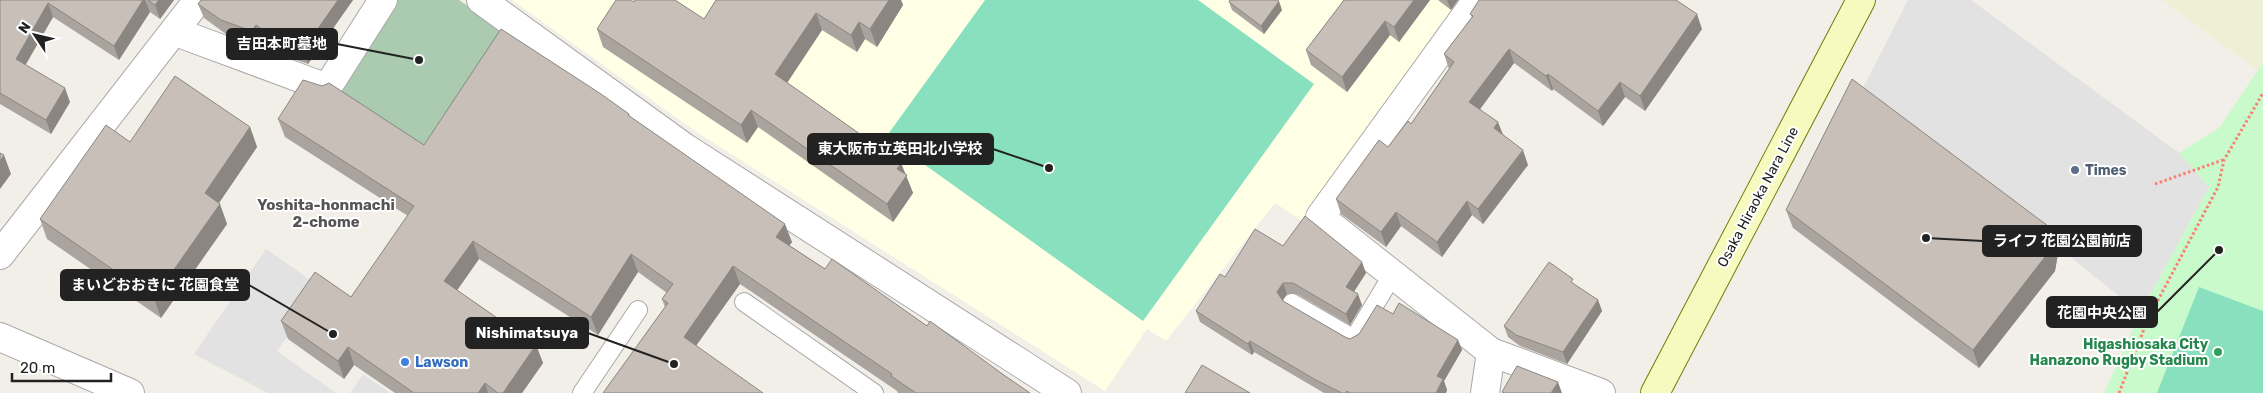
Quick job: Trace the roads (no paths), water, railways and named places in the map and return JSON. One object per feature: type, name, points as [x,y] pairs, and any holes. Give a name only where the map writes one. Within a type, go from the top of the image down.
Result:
[{"type":"main road","name":"Osaka Hiraoka Nara Line","points":[[1655,393],[1861,0]]},
{"type":"street","points":[[0,255],[176,32],[198,0]]},
{"type":"street","points":[[176,32],[327,88],[383,0]]},
{"type":"street","points":[[480,0],[684,147],[1067,393]]},
{"type":"street","points":[[1477,0],[1320,217],[1491,352],[1602,393]]},
{"type":"street","points":[[0,337],[130,393]]},
{"type":"street","points":[[1485,393],[1491,352]]},
{"type":"lane","points":[[1292,303],[1354,339],[1393,274]]},
{"type":"lane","points":[[744,302],[874,393]]},
{"type":"lane","points":[[582,393],[638,310]]},
{"type":"place","name":"吉田本町墓地","points":[[419,60]]},
{"type":"place","name":"東大阪市立英田北小学校","points":[[1049,168]]},
{"type":"place","name":"Times","points":[[2075,170]]},
{"type":"place","name":"ライフ 花園公園前店","points":[[1926,238]]},
{"type":"place","name":"花園中央公園","points":[[2219,250]]},
{"type":"place","name":"まいどおおきに 花園食堂","points":[[333,334]]},
{"type":"place","name":"Higashiosaka City Hanazono Rugby Stadium","points":[[2218,352]]},
{"type":"place","name":"Lawson","points":[[405,362]]},
{"type":"place","name":"Nishimatsuya","points":[[674,364]]},
{"type":"district","name":"Yoshita-honmachi 2-chome","points":[[326,214]]}]
